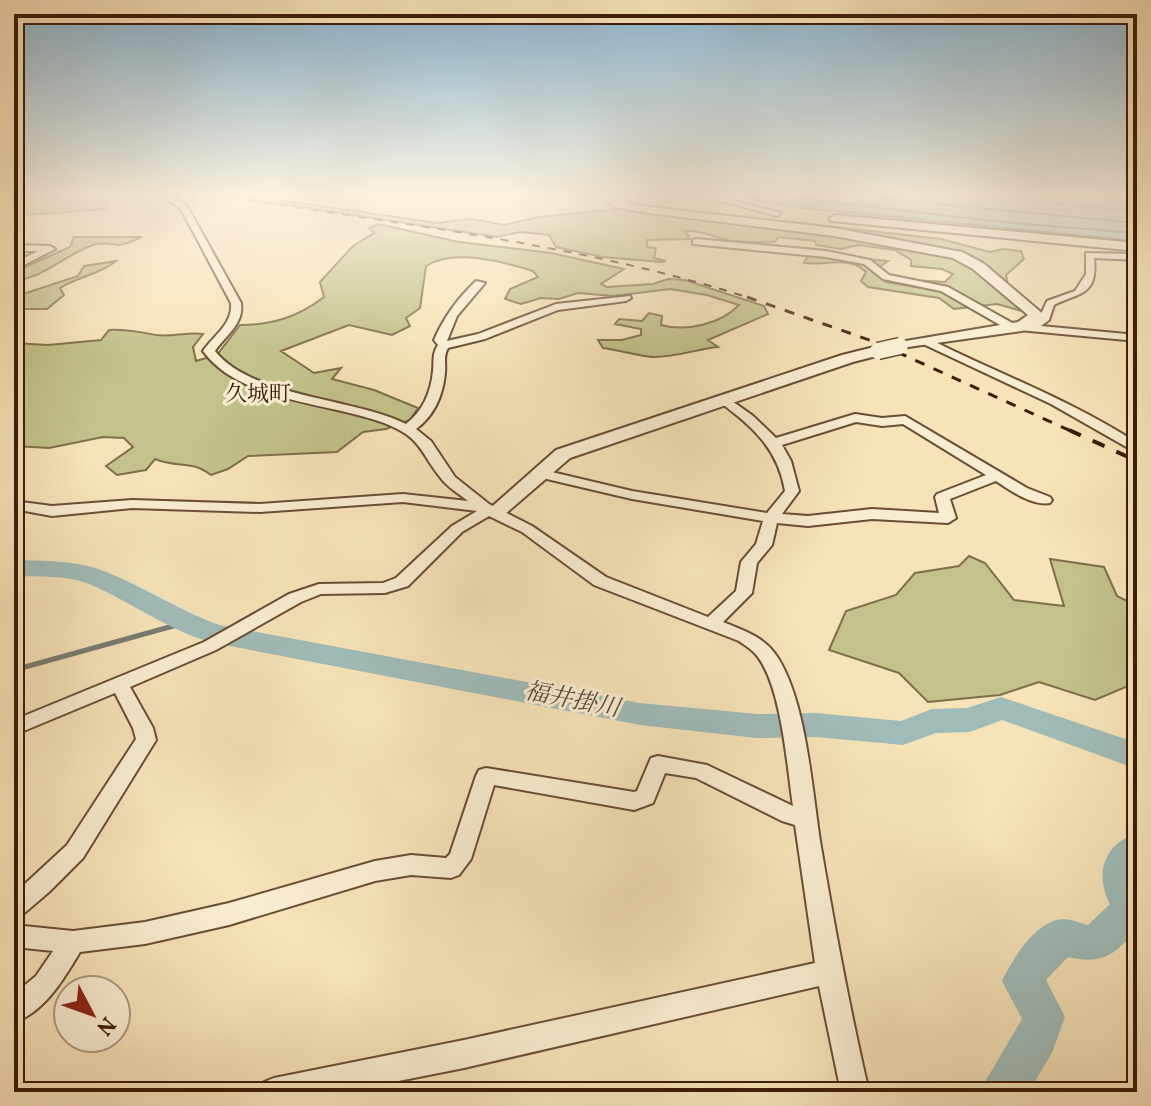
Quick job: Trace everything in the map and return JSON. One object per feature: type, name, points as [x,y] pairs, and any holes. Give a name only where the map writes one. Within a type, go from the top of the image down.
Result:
[{"type":"street","points":[[204,247],[238,311],[233,322],[213,342],[209,351],[222,367],[253,382],[386,420],[407,429],[427,445],[450,480],[600,581],[712,623],[745,637],[762,649],[771,662],[789,711],[829,972],[855,1092]]},
{"type":"street","points":[[746,247],[826,254],[867,262],[886,277],[959,296],[1011,327],[1137,338]]},
{"type":"street","points":[[14,728],[210,646],[295,598],[319,589],[385,588],[402,582],[457,529],[490,509],[563,454],[596,440],[848,358],[1011,327],[1033,320],[1036,314],[978,266],[957,255],[912,247]]},
{"type":"street","points":[[14,248],[50,249],[16,266]]},
{"type":"street","points":[[1029,329],[1044,320],[1045,310],[1052,301],[1079,293],[1091,274],[1089,255],[1137,257]]},
{"type":"street","points":[[444,345],[440,340],[448,319],[459,303],[480,283]]},
{"type":"street","points":[[407,429],[417,423],[434,399],[442,366],[439,352],[444,345],[481,337],[556,307],[626,298]]},
{"type":"street","points":[[925,341],[1008,378],[1033,393],[1081,412],[1137,449]]},
{"type":"street","points":[[712,623],[744,593],[749,562],[764,545],[771,518],[792,491],[790,467],[774,443],[725,400]]},
{"type":"street","points":[[774,443],[855,418],[882,422],[905,420],[996,476],[1045,500]]},
{"type":"street","points":[[539,473],[632,495],[771,518],[808,521],[872,514],[948,518],[942,497],[996,476]]},
{"type":"street","points":[[14,505],[52,511],[132,504],[260,508],[403,498],[490,509]]},
{"type":"street","points":[[14,908],[56,871],[81,843],[123,769],[146,740],[143,728],[120,686]]},
{"type":"street","points":[[14,936],[73,942],[145,933],[229,914],[375,871],[411,865],[451,868],[460,859],[486,776],[634,801],[645,797],[658,764],[700,771],[790,815],[804,818]]},
{"type":"street","points":[[14,1010],[45,985],[73,942]]},
{"type":"street","points":[[274,1092],[464,1054],[829,972]]},
{"type":"green space","points":[[70,247],[89,247],[36,275],[14,281],[14,276],[25,267]]},
{"type":"green space","points":[[352,247],[498,247],[551,253],[624,269],[601,284],[607,287],[653,284],[668,279],[685,280],[764,306],[768,314],[708,340],[718,347],[671,356],[643,356],[603,348],[598,340],[622,340],[641,335],[641,329],[615,324],[619,319],[642,321],[649,313],[662,316],[661,325],[692,327],[713,322],[739,305],[707,295],[670,289],[613,296],[578,293],[521,304],[505,299],[510,289],[538,277],[533,271],[479,258],[450,258],[426,266],[420,308],[406,318],[410,326],[392,335],[349,325],[281,351],[314,373],[341,368],[332,379],[374,390],[418,408],[410,420],[386,429],[363,432],[337,452],[248,456],[228,469],[211,475],[196,467],[155,459],[146,470],[117,475],[106,466],[133,447],[124,438],[103,437],[49,448],[14,446],[14,343],[48,345],[101,340],[109,330],[162,335],[203,334],[193,347],[196,361],[217,355],[240,325],[263,323],[304,310],[324,297],[320,282]]},
{"type":"green space","points":[[556,247],[647,247],[656,248],[654,258],[666,261],[603,257]]},
{"type":"green space","points":[[870,247],[970,247],[990,252],[1003,249],[1021,251],[1024,259],[998,286],[1025,312],[997,304],[954,309],[939,298],[868,287],[861,281],[866,272],[852,264],[804,263],[809,254],[888,261],[874,271],[886,282],[940,291],[935,286],[913,280],[945,282],[953,274],[942,269],[911,266],[911,260],[895,250]]},
{"type":"green space","points":[[116,261],[60,288],[64,295],[47,309],[14,309],[14,297],[78,276],[84,266]]},
{"type":"green space","points":[[969,556],[985,563],[1014,600],[1064,606],[1050,559],[1104,567],[1117,596],[1137,606],[1137,674],[1133,684],[1095,700],[1039,682],[1000,695],[928,702],[899,673],[829,650],[846,611],[896,595],[915,573],[959,566]]},
{"type":"waterway","name":"福井掛川","points":[[14,568],[58,569],[96,577],[184,623],[214,634],[640,714],[757,726],[816,725],[903,733],[932,721],[970,720],[1001,708],[1137,756]]},
{"type":"waterway","points":[[14,670],[184,623]]},
{"type":"waterway","points":[[1002,1092],[1037,1038],[1044,1017],[1023,981],[1036,959],[1062,937],[1091,944],[1107,935],[1132,907],[1121,887],[1122,861],[1137,848]]},
{"type":"railway","points":[[541,247],[621,263],[751,298]]},
{"type":"railway","points":[[747,297],[751,298]]},
{"type":"railway","points":[[751,298],[875,342],[1073,432]]},
{"type":"railway","points":[[1069,430],[1137,461]]},
{"type":"district","name":"久城町","points":[[258,395]]}]
